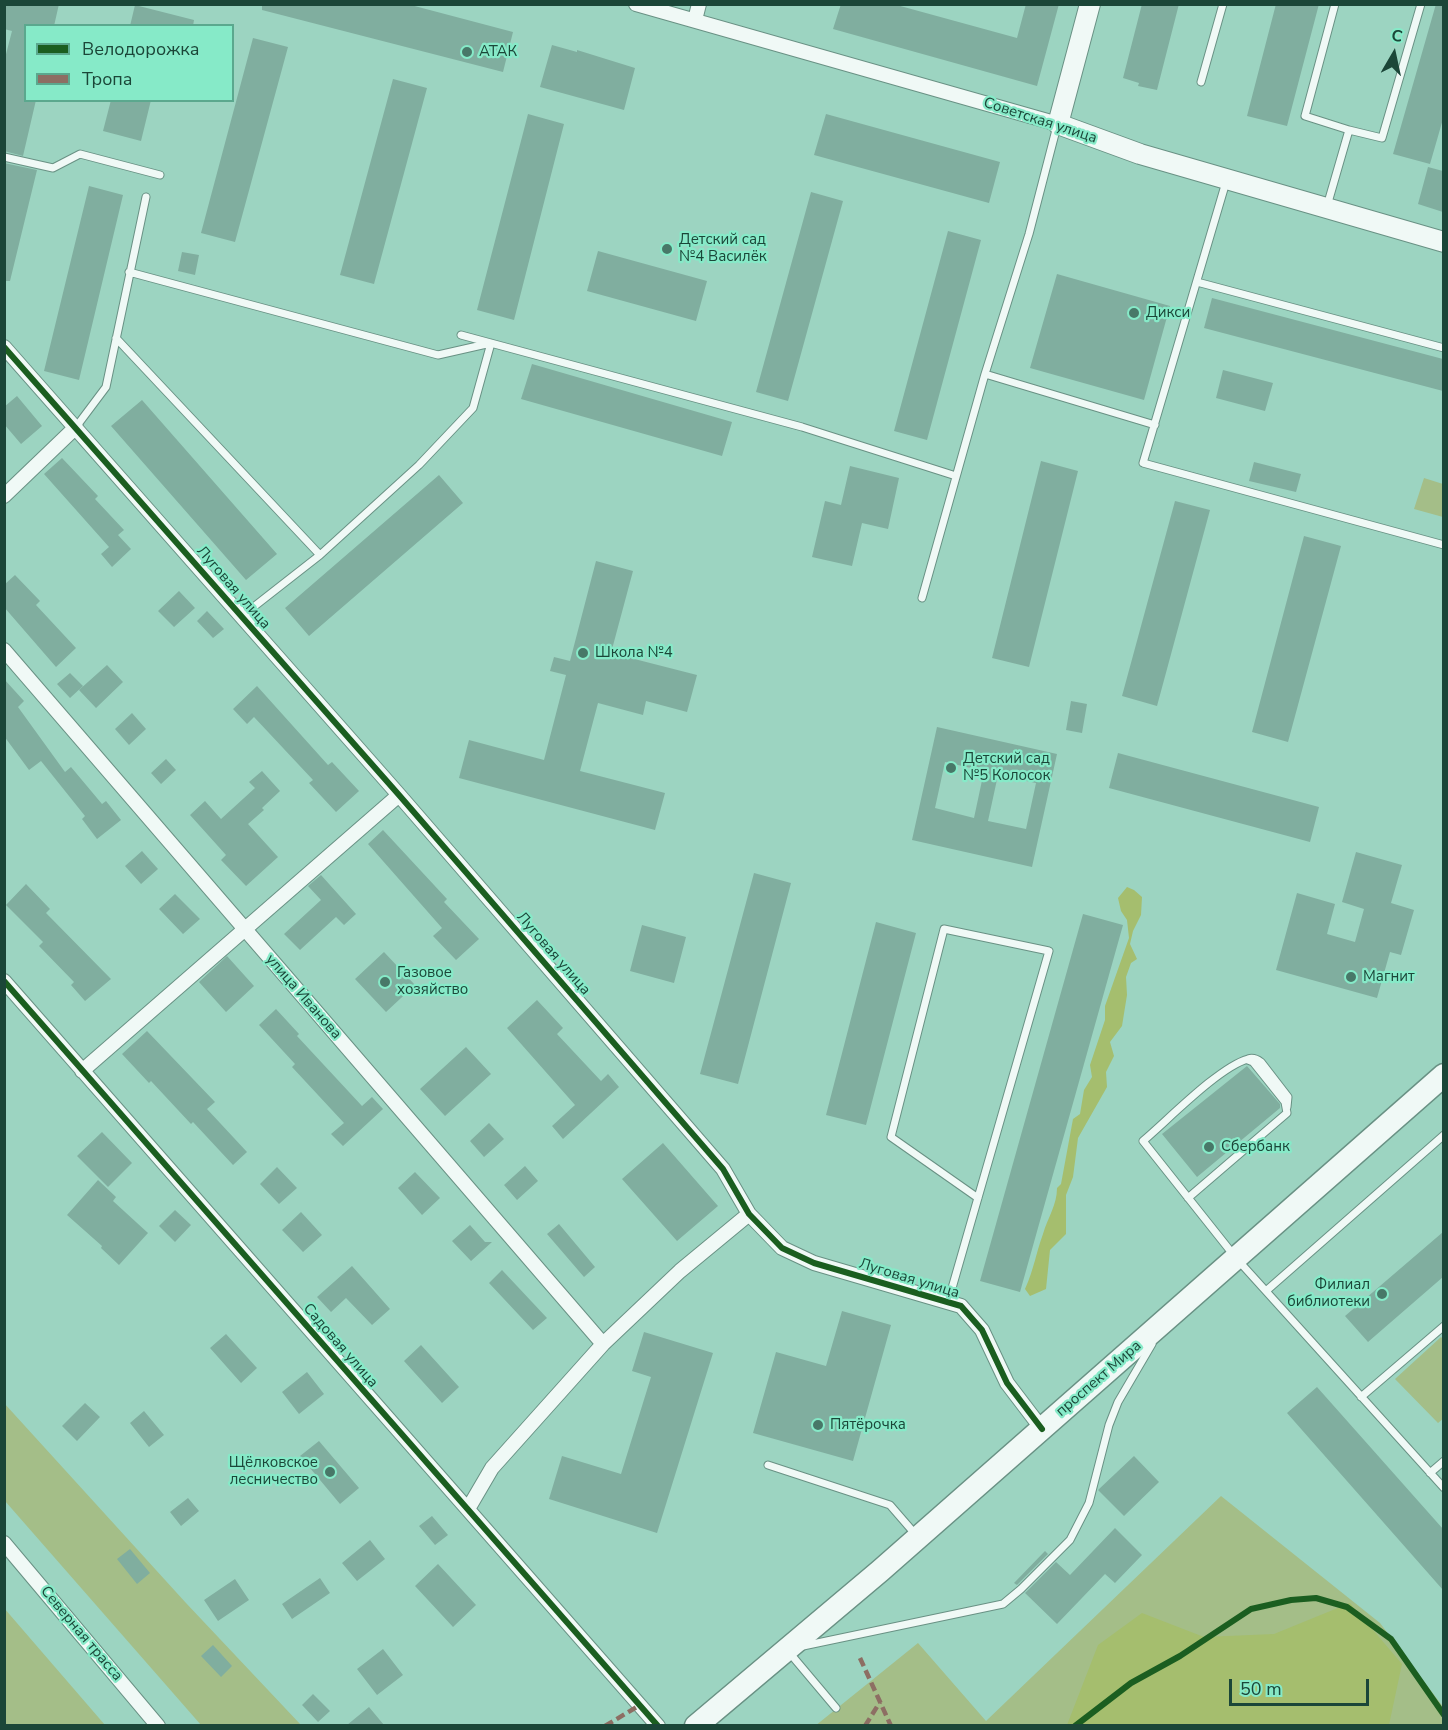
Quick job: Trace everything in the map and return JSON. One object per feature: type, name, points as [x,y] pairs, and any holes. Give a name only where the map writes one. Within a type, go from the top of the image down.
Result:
[{"type":"main road","name":"проспект Мира","points":[[696,1725],[918,1538],[1443,1075]]},
{"type":"street","name":"Советская улица","points":[[636,4],[1058,124],[1140,154],[1443,242]]},
{"type":"street","points":[[695,20],[699,4]]},
{"type":"street","points":[[1058,124],[1090,4]]},
{"type":"street","name":"Луговая улица","points":[[4,347],[399,795],[723,1169],[749,1214],[782,1248],[814,1263],[961,1306],[982,1330],[1007,1383],[1042,1429]]},
{"type":"street","points":[[4,496],[76,427]]},
{"type":"street","name":"улица Иванова","points":[[4,650],[603,1344]]},
{"type":"street","points":[[82,1071],[399,795]]},
{"type":"street","name":"Садовая улица","points":[[4,981],[658,1725]]},
{"type":"street","points":[[468,1509],[492,1468],[603,1344],[680,1271],[749,1214]]},
{"type":"street","name":"Северная трасса","points":[[4,1543],[158,1725]]},
{"type":"lane","points":[[1201,82],[1223,4]]},
{"type":"lane","points":[[1335,4],[1305,116],[1382,138],[1421,4]]},
{"type":"lane","points":[[922,598],[985,374],[1029,234],[1058,124]]},
{"type":"lane","points":[[1326,208],[1349,130]]},
{"type":"lane","points":[[4,157],[53,168],[80,154],[160,175]]},
{"type":"lane","points":[[1227,179],[1143,463],[1443,545]]},
{"type":"lane","points":[[76,427],[105,387],[146,197]]},
{"type":"lane","points":[[129,272],[438,355],[491,343]]},
{"type":"lane","points":[[1197,282],[1443,348]]},
{"type":"lane","points":[[461,335],[802,427],[956,476]]},
{"type":"lane","points":[[116,338],[320,555]]},
{"type":"lane","points":[[242,616],[320,555],[419,465],[473,408],[491,343]]},
{"type":"lane","points":[[985,374],[1155,425]]},
{"type":"lane","points":[[948,1302],[978,1198],[1048,951],[944,928],[891,1137],[978,1198]]},
{"type":"lane","points":[[1188,1197],[1287,1113],[1285,1102],[1253,1062],[1243,1061],[1222,1073],[1143,1141],[1236,1258],[1443,1488]]},
{"type":"lane","points":[[1266,1291],[1443,1135]]},
{"type":"lane","points":[[836,1708],[786,1649],[1003,1604],[1021,1589],[1070,1540],[1089,1503],[1109,1425],[1118,1402],[1167,1318]]},
{"type":"lane","points":[[1361,1397],[1443,1326]]},
{"type":"lane","points":[[1430,1473],[1443,1461]]},
{"type":"lane","points":[[768,1465],[890,1505],[918,1538]]},
{"type":"green space","points":[[1424,478],[1443,484],[1443,517],[1414,509]]},
{"type":"green space","points":[[1127,887],[1142,897],[1141,915],[1133,931],[1130,944],[1137,959],[1131,963],[1126,977],[1127,995],[1122,1026],[1110,1042],[1114,1056],[1106,1072],[1107,1087],[1078,1138],[1073,1177],[1066,1195],[1066,1234],[1050,1250],[1046,1289],[1030,1296],[1025,1289],[1054,1206],[1057,1188],[1061,1184],[1073,1119],[1080,1114],[1084,1090],[1092,1077],[1090,1065],[1105,1020],[1105,1006],[1129,938],[1127,920],[1121,911],[1118,898]]},
{"type":"green space","points":[[1441,1337],[1444,1340],[1444,1418],[1438,1423],[1395,1379]]},
{"type":"green space","points":[[4,1403],[186,1603],[301,1725],[201,1725],[5,1501]]},
{"type":"green space","points":[[1221,1496],[1380,1623],[1444,1708],[1443,1726],[815,1726],[918,1643],[986,1721]]},
{"type":"green space","points":[[1350,1603],[1402,1664],[1389,1725],[1067,1725],[1098,1645],[1142,1613],[1204,1637],[1274,1634]]},
{"type":"green space","points":[[4,1608],[105,1725],[5,1725]]},
{"type":"building","points":[[4,4],[59,4],[54,24],[24,24],[24,102],[36,102],[23,156],[4,151],[4,62],[12,31],[4,29]]},
{"type":"building","name":"АТАК","points":[[262,4],[407,4],[513,32],[503,72],[262,10]]},
{"type":"building","points":[[841,4],[893,4],[1017,38],[1026,4],[1059,4],[1037,86],[833,29]]},
{"type":"building","points":[[1142,4],[1179,4],[1157,90],[1138,86],[1139,83],[1123,78]]},
{"type":"building","points":[[1276,4],[1319,4],[1287,126],[1247,116]]},
{"type":"building","points":[[1436,4],[1443,4],[1443,119],[1430,164],[1393,154]]},
{"type":"building","points":[[135,5],[194,20],[193,24],[130,24]]},
{"type":"building","points":[[253,38],[288,47],[235,242],[201,233]]},
{"type":"building","points":[[552,45],[577,52],[577,50],[635,68],[624,110],[540,87]]},
{"type":"building","points":[[393,79],[427,88],[374,284],[340,275]]},
{"type":"building","points":[[110,102],[151,102],[141,141],[103,131]]},
{"type":"building","points":[[528,114],[564,124],[514,320],[477,310]]},
{"type":"building","points":[[826,114],[1000,162],[989,203],[814,155]]},
{"type":"building","points":[[4,163],[37,170],[10,281],[4,281]]},
{"type":"building","points":[[1428,167],[1443,171],[1443,212],[1418,204]]},
{"type":"building","points":[[89,186],[123,195],[79,380],[44,371]]},
{"type":"building","points":[[811,192],[843,201],[788,401],[756,392]]},
{"type":"building","points":[[948,231],[981,240],[927,440],[894,431]]},
{"type":"building","points":[[598,251],[707,281],[696,321],[587,291]]},
{"type":"building","points":[[182,252],[199,255],[195,275],[178,271]]},
{"type":"building","points":[[1057,274],[1170,306],[1144,400],[1030,368]]},
{"type":"building","points":[[1212,298],[1443,359],[1443,391],[1204,328]]},
{"type":"building","points":[[532,364],[732,422],[722,456],[521,399]]},
{"type":"building","points":[[1223,370],[1273,383],[1265,411],[1216,398]]},
{"type":"building","points":[[17,396],[42,426],[21,444],[4,424],[4,407]]},
{"type":"building","points":[[142,400],[277,554],[246,580],[111,426]]},
{"type":"building","points":[[62,458],[98,496],[95,499],[124,530],[118,535],[131,549],[112,567],[101,554],[109,547],[44,474]]},
{"type":"building","points":[[1041,461],[1078,471],[1029,667],[992,658]]},
{"type":"building","points":[[1254,462],[1301,474],[1296,492],[1249,481]]},
{"type":"building","points":[[850,466],[899,478],[888,529],[862,523],[852,566],[812,557],[825,501],[841,505]]},
{"type":"building","points":[[439,475],[463,503],[309,636],[285,608]]},
{"type":"building","points":[[1175,501],[1210,510],[1157,706],[1122,696]]},
{"type":"building","points":[[1304,536],[1341,546],[1288,742],[1252,732]]},
{"type":"building","points":[[596,561],[633,571],[611,653],[697,675],[687,712],[646,701],[643,715],[598,703],[580,771],[665,793],[655,830],[459,778],[469,740],[544,760],[566,675],[550,671],[554,657],[570,661]]},
{"type":"building","points":[[15,575],[40,601],[36,605],[76,648],[56,667],[4,607],[4,585]]},
{"type":"building","points":[[179,591],[195,608],[174,627],[158,611]]},
{"type":"building","points":[[207,611],[224,629],[213,638],[197,621]]},
{"type":"building","points":[[107,665],[123,682],[96,708],[79,690]]},
{"type":"building","points":[[70,673],[83,686],[70,698],[57,684]]},
{"type":"building","points":[[4,679],[24,701],[18,707],[65,772],[71,767],[102,804],[106,801],[121,820],[97,839],[82,819],[85,816],[41,761],[29,770],[4,736]]},
{"type":"building","points":[[257,686],[328,765],[332,762],[359,791],[336,812],[309,783],[313,780],[254,717],[247,724],[233,709]]},
{"type":"building","points":[[1071,701],[1087,704],[1082,733],[1066,730]]},
{"type":"building","points":[[132,713],[146,729],[129,745],[115,729]]},
{"type":"building","points":[[937,727],[1057,754],[1032,867],[912,840]],"holes":[[[945,762],[984,771],[974,818],[935,808]],[[998,775],[1036,783],[1026,829],[988,821]]]},
{"type":"building","points":[[1118,753],[1319,807],[1310,842],[1109,788]]},
{"type":"building","points":[[166,759],[176,770],[161,784],[151,773]]},
{"type":"building","points":[[262,771],[280,791],[248,824],[278,857],[246,886],[221,860],[226,855],[190,815],[205,801],[221,819],[255,788],[249,782]]},
{"type":"building","points":[[383,830],[447,899],[444,902],[479,939],[456,960],[433,936],[442,928],[368,844]]},
{"type":"building","points":[[142,851],[158,869],[141,884],[125,866]]},
{"type":"building","points":[[1356,852],[1402,865],[1391,903],[1414,910],[1401,955],[1390,952],[1377,998],[1276,970],[1297,893],[1335,904],[1327,934],[1355,942],[1364,909],[1342,902]]},
{"type":"building","points":[[754,873],[791,883],[738,1084],[700,1074]]},
{"type":"building","points":[[321,875],[356,914],[344,925],[336,917],[300,950],[284,934],[321,900],[308,886]]},
{"type":"building","points":[[26,884],[50,909],[46,913],[111,979],[85,1001],[71,985],[74,982],[39,946],[43,942],[6,905]]},
{"type":"building","points":[[175,894],[200,919],[183,934],[159,909]]},
{"type":"building","points":[[1083,914],[1123,925],[1020,1292],[980,1281]]},
{"type":"building","points":[[876,922],[916,933],[866,1125],[826,1115]]},
{"type":"building","points":[[642,925],[686,937],[674,983],[630,971]]},
{"type":"building","name":"Газовое хозяйство","points":[[384,952],[415,985],[386,1012],[355,979]]},
{"type":"building","points":[[227,956],[254,986],[226,1012],[199,982]]},
{"type":"building","points":[[537,1000],[563,1028],[557,1034],[601,1081],[608,1074],[619,1087],[563,1139],[552,1126],[575,1105],[507,1028]]},
{"type":"building","points":[[276,1009],[299,1034],[297,1036],[362,1106],[372,1097],[383,1109],[343,1146],[331,1134],[344,1123],[292,1067],[295,1064],[259,1025]]},
{"type":"building","points":[[147,1031],[215,1102],[207,1109],[247,1152],[233,1165],[193,1122],[191,1124],[122,1054]]},
{"type":"building","points":[[466,1047],[491,1074],[445,1116],[420,1089]]},
{"type":"building","points":[[1247,1066],[1280,1104],[1280,1108],[1197,1177],[1162,1134]]},
{"type":"building","points":[[489,1123],[504,1139],[484,1157],[470,1141]]},
{"type":"building","points":[[102,1132],[132,1163],[108,1187],[77,1156]]},
{"type":"building","points":[[663,1143],[718,1206],[677,1241],[622,1179]]},
{"type":"building","points":[[525,1166],[538,1181],[517,1200],[504,1185]]},
{"type":"building","points":[[277,1167],[297,1188],[279,1204],[260,1184]]},
{"type":"building","points":[[415,1172],[440,1198],[422,1215],[398,1188]]},
{"type":"building","points":[[98,1180],[116,1197],[113,1201],[148,1233],[119,1265],[101,1248],[102,1246],[67,1215]]},
{"type":"building","points":[[175,1210],[191,1225],[175,1242],[159,1226]]},
{"type":"building","points":[[301,1212],[322,1235],[303,1252],[282,1230]]},
{"type":"building","points":[[559,1224],[595,1267],[584,1277],[547,1234]]},
{"type":"building","points":[[470,1225],[485,1242],[492,1242],[471,1261],[452,1241]]},
{"type":"building","points":[[1443,1232],[1443,1277],[1368,1342],[1345,1316]]},
{"type":"building","points":[[352,1266],[390,1309],[372,1325],[346,1298],[331,1312],[317,1297]]},
{"type":"building","points":[[502,1270],[547,1318],[533,1330],[489,1283]]},
{"type":"building","points":[[842,1311],[891,1325],[853,1461],[753,1433],[776,1352],[826,1366]]},
{"type":"building","points":[[644,1332],[713,1353],[657,1533],[549,1499],[562,1456],[621,1474],[651,1377],[632,1371]]},
{"type":"building","points":[[226,1334],[257,1368],[241,1383],[210,1348]]},
{"type":"building","points":[[421,1345],[459,1387],[442,1403],[404,1361]]},
{"type":"building","points":[[307,1372],[324,1394],[299,1414],[282,1392]]},
{"type":"building","points":[[1317,1387],[1443,1529],[1443,1590],[1287,1413]]},
{"type":"building","points":[[85,1403],[100,1417],[77,1441],[62,1426]]},
{"type":"building","points":[[144,1411],[164,1435],[149,1447],[130,1423]]},
{"type":"building","name":"Щёлковское лесничество","points":[[319,1441],[359,1488],[340,1504],[300,1456]]},
{"type":"building","points":[[1134,1456],[1159,1482],[1124,1516],[1098,1490]]},
{"type":"building","points":[[188,1498],[199,1511],[181,1526],[170,1512]]},
{"type":"building","points":[[432,1516],[448,1535],[435,1545],[419,1526]]},
{"type":"building","points":[[1115,1528],[1142,1555],[1115,1583],[1105,1574],[1057,1624],[1025,1593],[1056,1562],[1070,1575]]},
{"type":"building","points":[[370,1540],[385,1559],[357,1581],[342,1563]]},
{"type":"building","points":[[130,1549],[150,1573],[137,1584],[117,1559]]},
{"type":"building","points":[[1045,1551],[1048,1554],[1017,1585],[1014,1583]]},
{"type":"building","points":[[438,1564],[476,1605],[453,1627],[415,1586]]},
{"type":"building","points":[[320,1578],[330,1593],[292,1619],[282,1604]]},
{"type":"building","points":[[235,1579],[249,1600],[218,1621],[204,1600]]},
{"type":"building","points":[[213,1645],[232,1666],[221,1677],[201,1656]]},
{"type":"building","points":[[383,1649],[403,1675],[377,1695],[357,1669]]},
{"type":"building","points":[[313,1694],[330,1711],[318,1722],[302,1705]]},
{"type":"building","points":[[369,1707],[384,1725],[347,1725]]},
{"type":"marked path","points":[[860,1658],[891,1726]]},
{"type":"marked path","points":[[865,1726],[880,1702]]},
{"type":"marked path","points":[[605,1726],[640,1705]]},
{"type":"cycle path","points":[[4,347],[399,795],[723,1169],[749,1214],[782,1248],[814,1263],[961,1306],[982,1330],[1007,1383],[1042,1429]]},
{"type":"cycle path","points":[[4,981],[658,1726]]},
{"type":"cycle path","points":[[1075,1726],[1131,1683],[1180,1656],[1251,1609],[1291,1600],[1316,1598],[1347,1607],[1391,1639],[1444,1715]]},
{"type":"place","name":"АТАК","points":[[467,52]]},
{"type":"place","name":"Детский сад №4 Василёк","points":[[667,249]]},
{"type":"place","name":"Дикси","points":[[1134,313]]},
{"type":"place","name":"Школа №4","points":[[583,653]]},
{"type":"place","name":"Детский сад №5 Колосок","points":[[951,768]]},
{"type":"place","name":"Магнит","points":[[1351,977]]},
{"type":"place","name":"Газовое хозяйство","points":[[385,982]]},
{"type":"place","name":"Сбербанк","points":[[1209,1147]]},
{"type":"place","name":"Филиал библиотеки","points":[[1382,1294]]},
{"type":"place","name":"Пятёрочка","points":[[818,1425]]},
{"type":"place","name":"Щёлковское лесничество","points":[[330,1472]]}]
